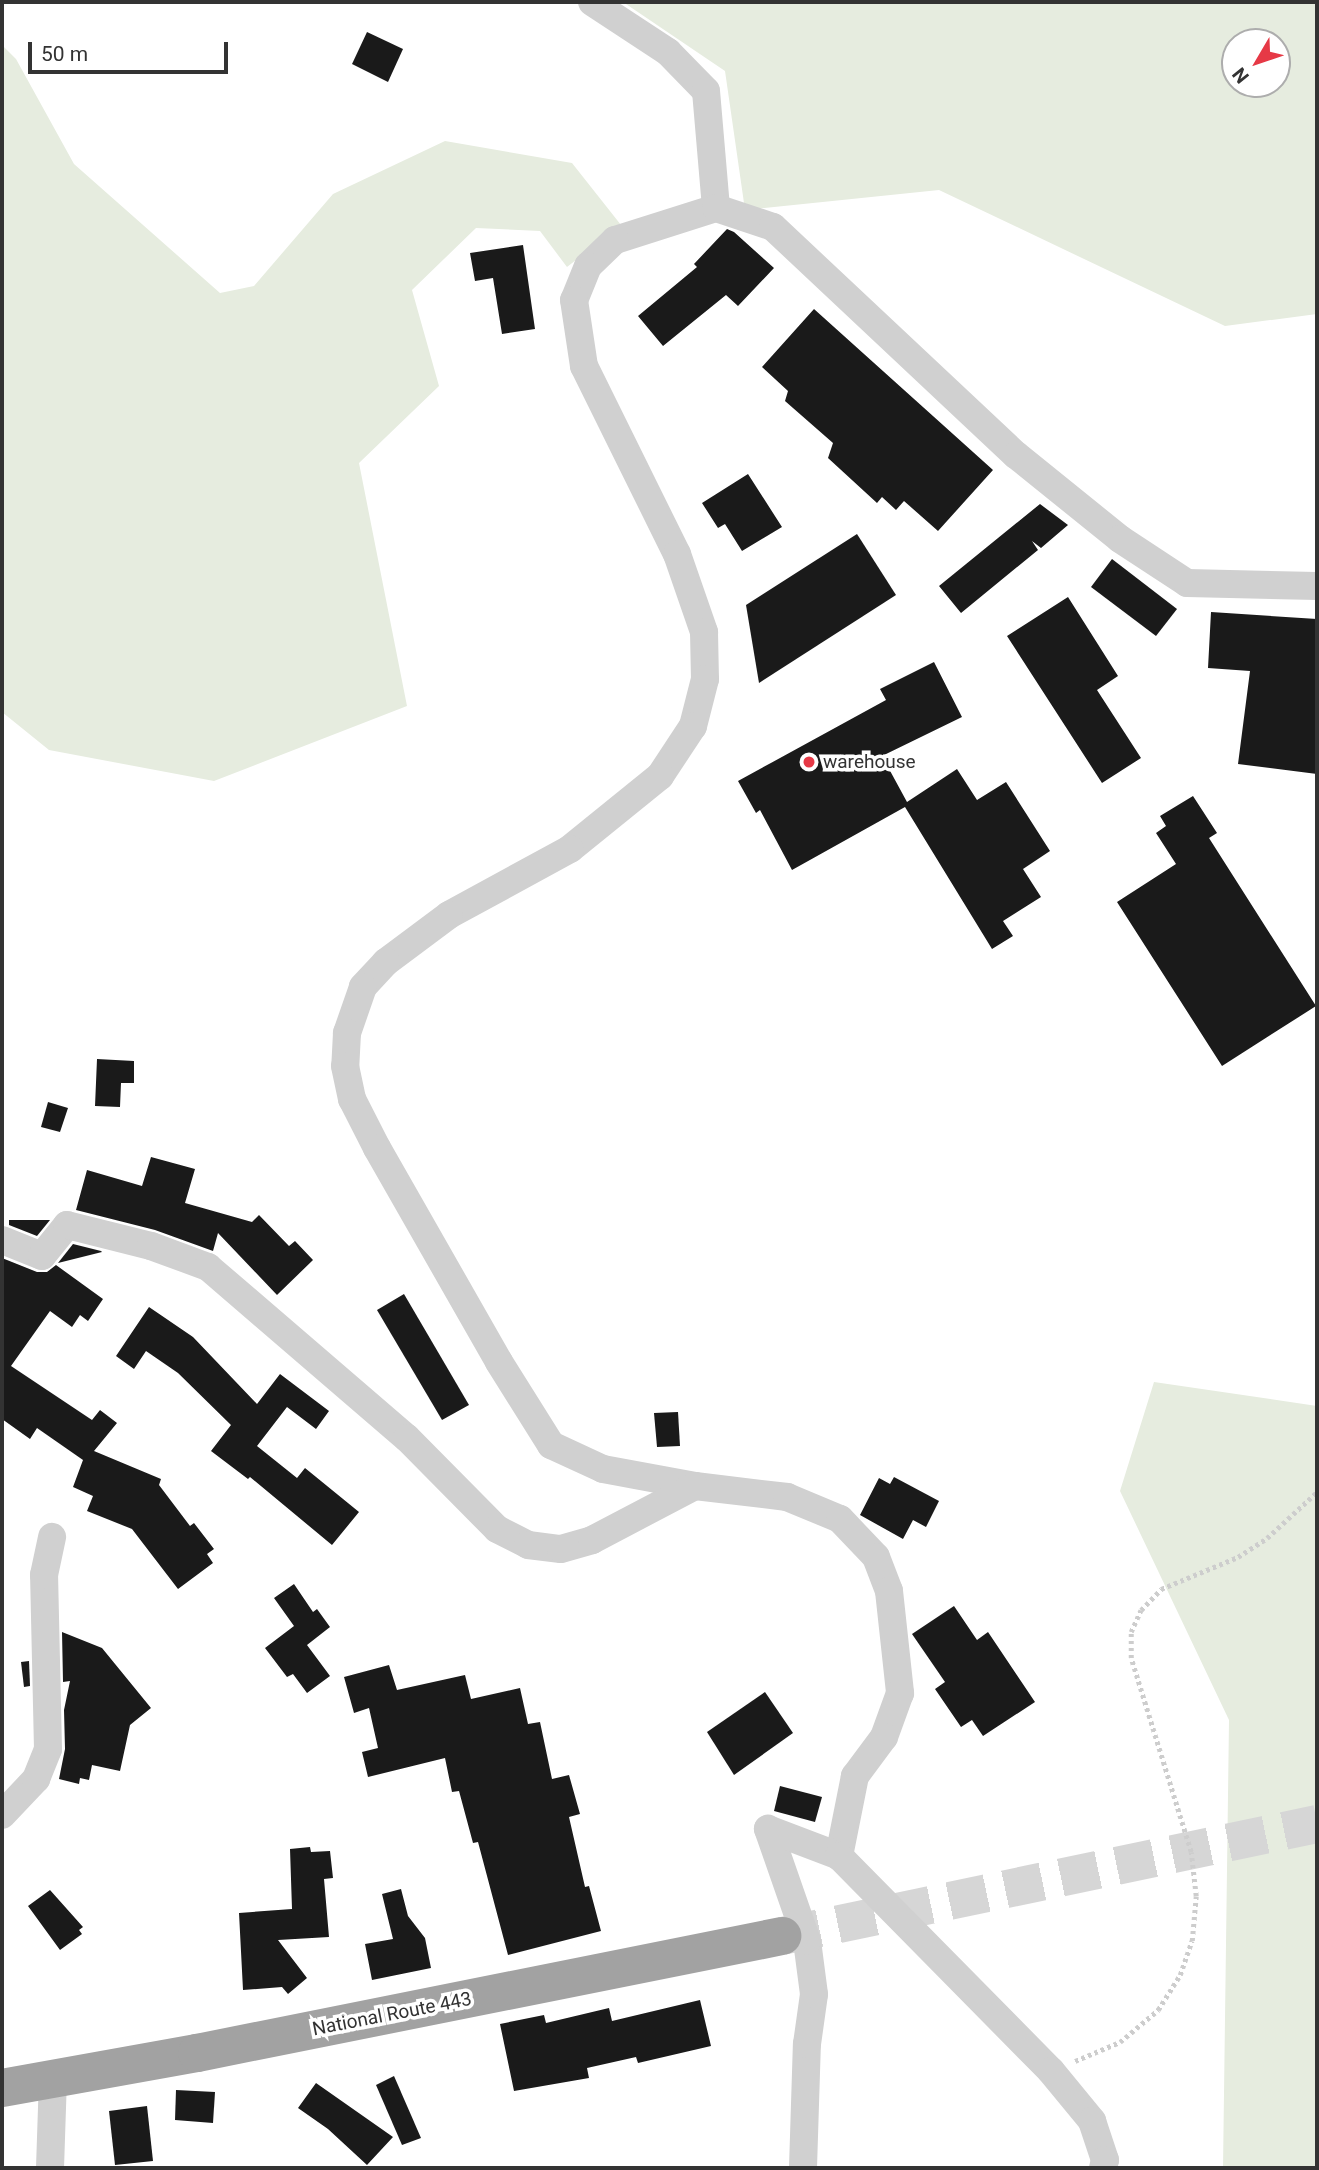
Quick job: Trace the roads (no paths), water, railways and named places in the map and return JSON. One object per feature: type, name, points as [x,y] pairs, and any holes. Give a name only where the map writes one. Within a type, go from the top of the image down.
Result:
[{"type":"highway","name":"National Route 443","points":[[2,2088],[210,2050],[782,1936]]},
{"type":"street","points":[[592,2],[668,52],[706,91],[716,208]]},
{"type":"street","points":[[839,1856],[855,1776],[884,1737],[900,1693],[889,1591],[876,1558],[840,1519],[787,1497],[695,1486],[603,1469],[551,1445],[499,1362],[377,1148],[352,1099],[345,1066],[347,1033],[363,987],[386,962],[449,915],[570,849],[660,776],[693,726],[705,680],[704,632],[677,554],[584,366],[574,300],[588,266],[615,240],[716,208],[773,227],[1016,455],[1120,539],[1187,583],[1317,586]]},
{"type":"street","points":[[2,1240],[42,1256],[67,1225],[151,1246],[208,1267],[407,1438],[497,1529],[528,1545],[561,1549],[592,1540],[695,1486]]},
{"type":"street","points":[[2,1815],[36,1779],[48,1749],[44,1576],[52,1537]]},
{"type":"street","points":[[803,2168],[807,2043],[814,1994],[807,1941],[768,1829],[839,1856],[1051,2071],[1092,2121],[1105,2160],[1103,2168]]},
{"type":"street","points":[[50,2168],[53,2077]]},
{"type":"tunnel","points":[[782,1936],[1317,1824]]},
{"type":"place","name":"warehouse","points":[[809,762]]}]
